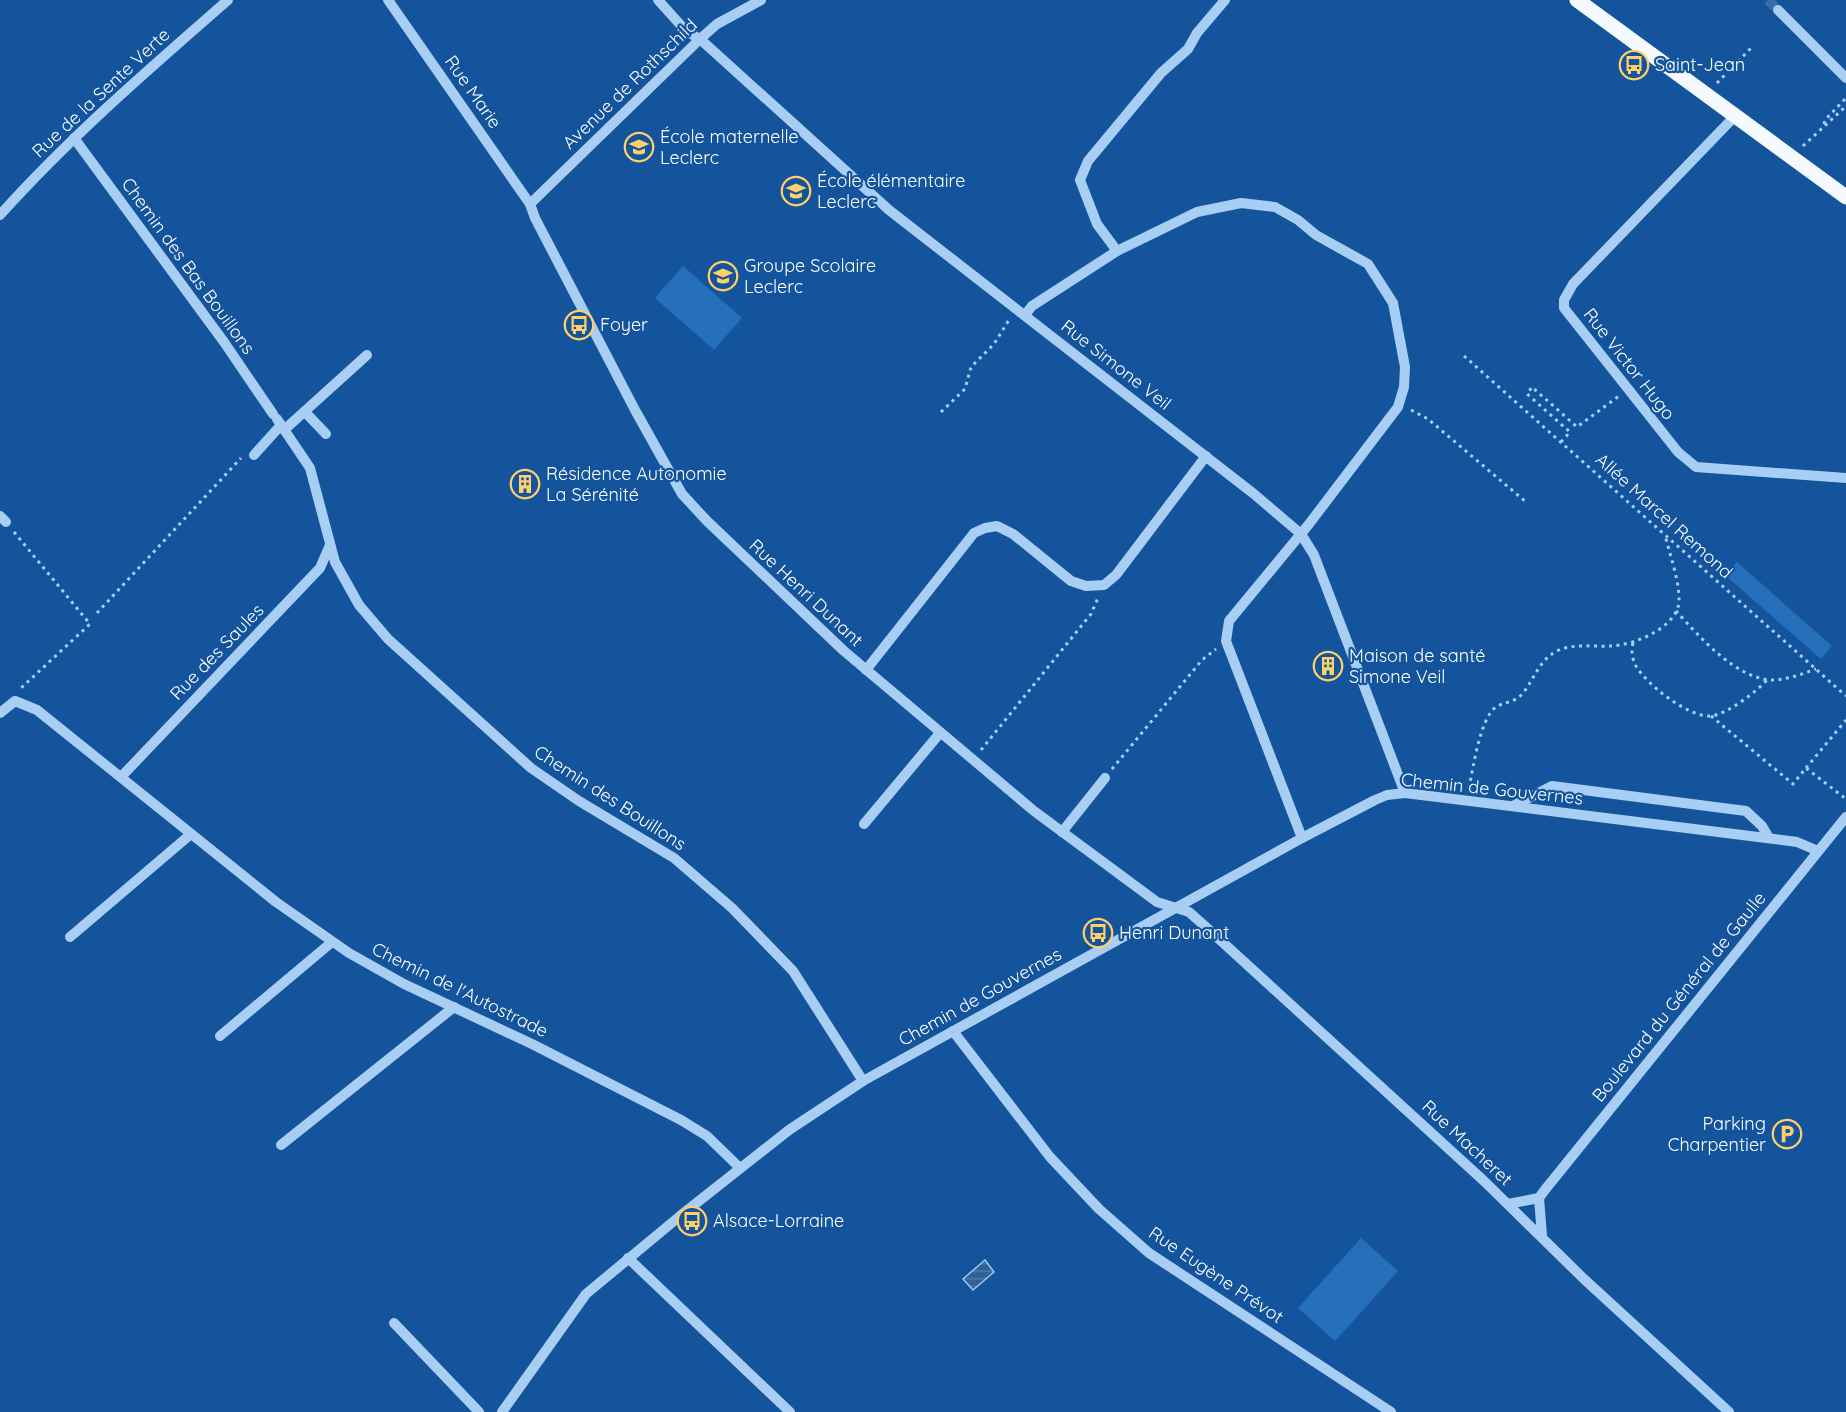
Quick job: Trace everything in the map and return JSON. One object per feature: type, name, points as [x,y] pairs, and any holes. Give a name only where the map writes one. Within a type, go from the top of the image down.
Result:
[{"type":"main road","points":[[1576,0],[1846,196]]},
{"type":"street","name":"Rue de la Sente Verte","points":[[0,215],[74,138],[228,0]]},
{"type":"street","name":"Rue Marie","points":[[388,0],[530,204]]},
{"type":"street","name":"Rue Simone Veil","points":[[658,0],[687,31],[700,39],[890,210],[1206,456],[1301,534],[1314,555],[1405,793]]},
{"type":"street","name":"Avenue de Rothschild","points":[[530,204],[700,39],[717,24],[761,0]]},
{"type":"street","points":[[1117,251],[1097,224],[1080,180],[1088,161],[1161,74],[1188,49],[1197,33],[1225,0]]},
{"type":"street","points":[[1778,10],[1846,78]]},
{"type":"street","name":"Rue Victor Hugo","points":[[1736,115],[1573,284],[1564,300],[1564,308],[1678,453],[1696,467],[1846,478]]},
{"type":"street","name":"Chemin des Bas Bouillons","points":[[74,138],[224,342],[279,422]]},
{"type":"street","points":[[1021,312],[1117,251],[1197,212],[1241,203],[1275,207],[1298,220],[1316,235],[1368,264],[1393,303],[1405,367],[1404,387],[1398,407],[1301,534],[1229,621],[1226,641],[1302,838]]},
{"type":"street","name":"Rue Henri Dunant","points":[[530,204],[535,218],[603,349],[682,494],[726,541],[831,639],[940,733],[1034,812],[1157,902],[1174,909]]},
{"type":"street","points":[[254,455],[279,422],[305,412],[367,355]]},
{"type":"street","points":[[305,412],[326,434]]},
{"type":"street","name":"Chemin des Bouillons","points":[[279,422],[310,468],[336,562],[359,605],[388,639],[531,768],[579,801],[674,858],[732,908],[793,971],[863,1081]]},
{"type":"street","points":[[866,670],[974,533],[997,526],[1013,534],[1071,581],[1086,586],[1104,585],[1116,575],[1206,456]]},
{"type":"street","name":"Rue des Saules","points":[[121,777],[320,568],[330,545]]},
{"type":"street","points":[[0,713],[15,701]]},
{"type":"street","name":"Chemin de l'Autostrade","points":[[15,701],[37,710],[276,902],[349,953],[404,984],[532,1044],[681,1120],[707,1136],[740,1168]]},
{"type":"street","points":[[864,824],[940,733]]},
{"type":"street","points":[[1062,832],[1105,778]]},
{"type":"street","points":[[1512,807],[1552,786],[1746,811],[1762,826],[1769,838]]},
{"type":"street","name":"Chemin de Gouvernes","points":[[502,1412],[586,1294],[789,1130],[863,1081],[1302,838],[1376,800],[1388,795],[1405,793],[1769,838],[1797,842],[1818,850]]},
{"type":"street","name":"Boulevard du Général de Gaulle","points":[[1539,1198],[1846,817]]},
{"type":"street","points":[[70,937],[191,834]]},
{"type":"street","name":"Rue Macheret","points":[[1174,909],[1189,912],[1207,928],[1508,1203],[1584,1279],[1729,1412]]},
{"type":"street","points":[[220,1036],[332,942]]},
{"type":"street","points":[[281,1145],[454,1008]]},
{"type":"street","name":"Rue Eugène Prévot","points":[[952,1031],[1050,1157],[1099,1209],[1149,1253],[1391,1412]]},
{"type":"street","points":[[1508,1203],[1539,1198],[1542,1236]]},
{"type":"street","points":[[628,1258],[790,1412]]},
{"type":"street","points":[[394,1323],[479,1412]]},
{"type":"path","points":[[1706,93],[1751,48]]},
{"type":"path","points":[[1824,126],[1825,120],[1846,98]]},
{"type":"path","points":[[1791,157],[1844,108],[1846,109]]},
{"type":"path","points":[[941,412],[965,389],[971,367],[1021,312]]},
{"type":"path","name":"Allée Marcel Remond","points":[[1464,356],[1846,696]]},
{"type":"path","points":[[1561,442],[1570,432],[1527,394],[1532,387],[1576,427],[1628,390]]},
{"type":"path","points":[[1398,407],[1418,412],[1428,419],[1526,502]]},
{"type":"path","points":[[96,613],[242,457]]},
{"type":"path","points":[[3,519],[90,624],[19,689],[15,701]]},
{"type":"path","points":[[1466,801],[1482,730],[1489,715],[1495,708],[1514,702],[1523,694],[1544,660],[1558,650],[1590,644],[1610,646],[1632,643],[1654,633],[1672,618],[1679,605],[1676,578],[1664,534]]},
{"type":"path","points":[[972,759],[1091,614],[1104,585]]},
{"type":"path","points":[[1676,610],[1706,644],[1745,671],[1768,679],[1798,676],[1816,669]]},
{"type":"path","points":[[1105,778],[1202,660],[1226,641]]},
{"type":"path","points":[[1632,643],[1631,653],[1636,667],[1667,698],[1686,709],[1711,716],[1793,784],[1846,720]]},
{"type":"path","points":[[1711,716],[1742,702],[1768,679]]},
{"type":"path","points":[[1806,768],[1846,799]]},
{"type":"shaded area","points":[[683,266],[742,318],[714,350],[655,298]]},
{"type":"shaded area","points":[[1737,562],[1832,646],[1821,659],[1725,575]]},
{"type":"shaded area","points":[[1361,1238],[1398,1271],[1335,1341],[1298,1308]]},
{"type":"shaded area","points":[[985,1260],[994,1272],[973,1290],[963,1279]]},
{"type":"tunnel","points":[[1768,0],[1778,10]]},
{"type":"place","name":"Saint-Jean","points":[[1634,65]]},
{"type":"place","name":"École maternelle Leclerc","points":[[639,147]]},
{"type":"place","name":"École élémentaire Leclerc","points":[[796,191]]},
{"type":"place","name":"Groupe Scolaire Leclerc","points":[[723,276]]},
{"type":"place","name":"Foyer","points":[[579,325]]},
{"type":"place","name":"Résidence Autonomie La Sérénité","points":[[525,484]]},
{"type":"place","name":"Maison de santé Simone Veil","points":[[1328,666]]},
{"type":"place","name":"Henri Dunant","points":[[1098,933]]},
{"type":"place","name":"Parking Charpentier","points":[[1787,1134]]},
{"type":"place","name":"Alsace-Lorraine","points":[[692,1221]]}]
